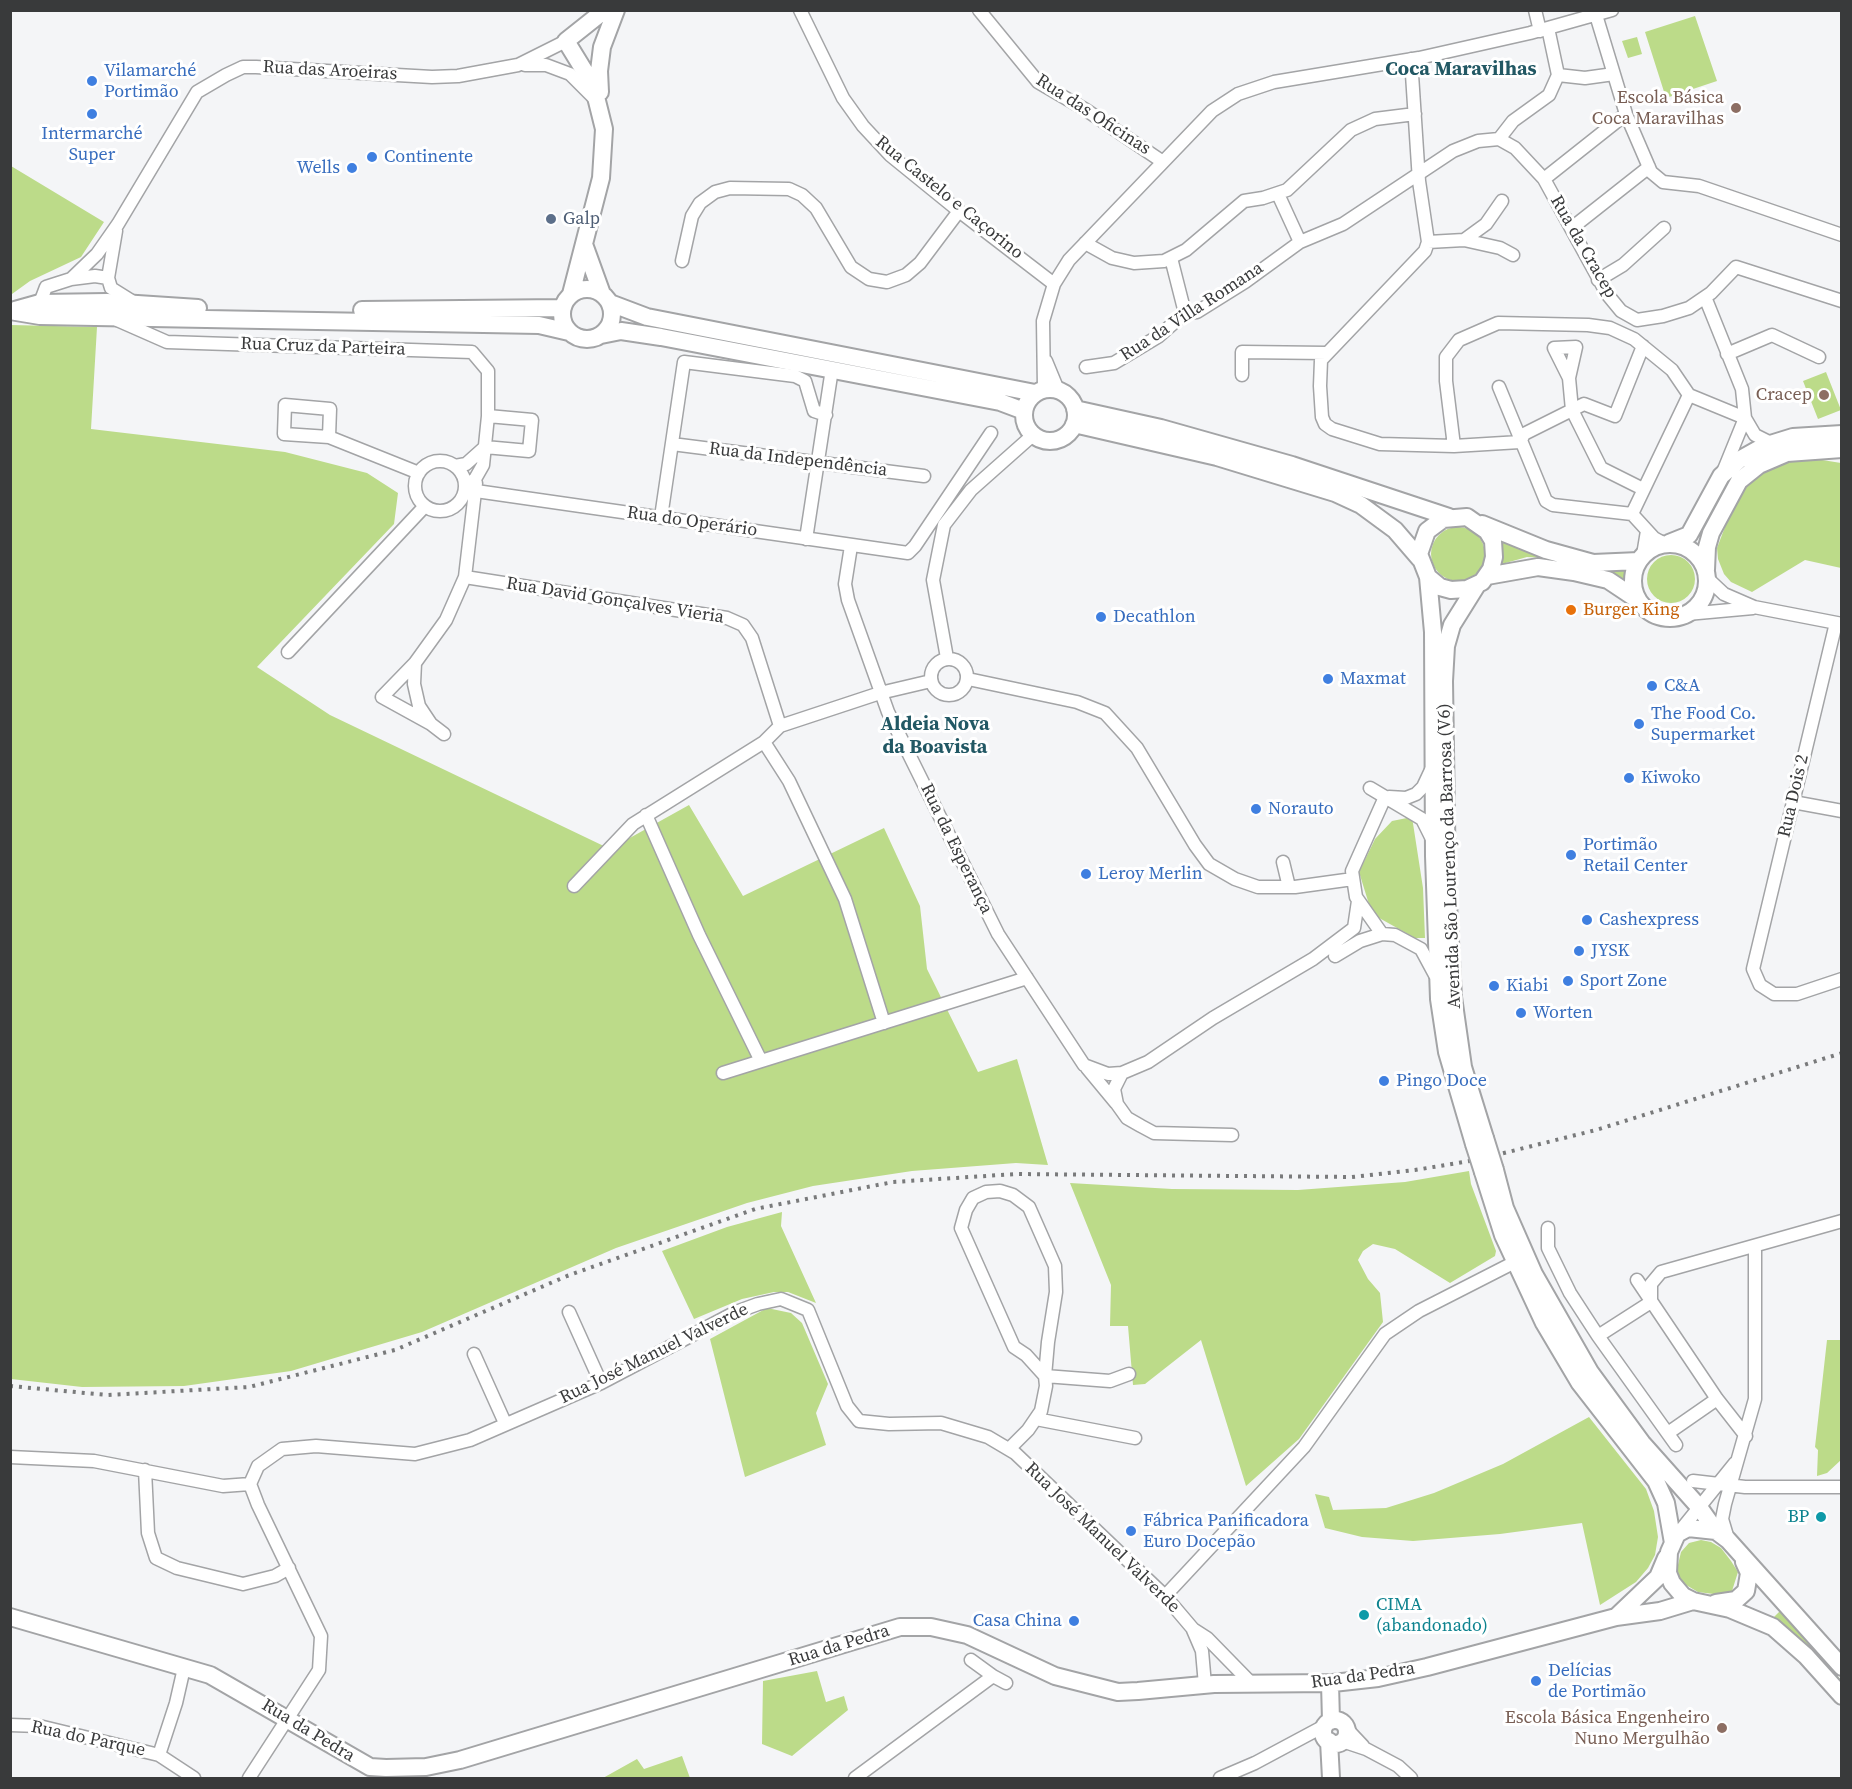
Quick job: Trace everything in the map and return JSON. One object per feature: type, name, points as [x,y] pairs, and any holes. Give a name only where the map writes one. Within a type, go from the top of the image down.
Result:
[{"type":"main road","name":"Rua das Aroeiras","points":[[566,41],[605,10]]},
{"type":"main road","points":[[568,332],[562,319],[585,246],[604,160],[599,71],[602,47],[616,10]]},
{"type":"main road","points":[[566,41],[586,71],[600,105]]},
{"type":"main road","points":[[585,246],[606,298],[611,322],[601,335]]},
{"type":"main road","points":[[106,300],[277,312],[567,301],[587,289],[647,317],[1046,391],[1069,397],[1075,417],[1067,435],[1056,440],[1044,440],[1033,435],[1026,426],[1024,411],[1026,403],[1046,391]]},
{"type":"main road","points":[[11,311],[106,300],[540,325],[568,332],[584,339],[621,332],[661,337],[832,369],[1000,402],[1024,411]]},
{"type":"main road","points":[[1075,417],[1161,428],[1283,462],[1449,517]]},
{"type":"main road","points":[[1075,417],[1335,493],[1361,506],[1395,530],[1420,560],[1428,577],[1436,585],[1451,590],[1464,590],[1482,581],[1538,567],[1556,569],[1608,580],[1638,600],[1649,612],[1669,618],[1687,614],[1702,600],[1707,575],[1707,547],[1711,533],[1739,481],[1759,465],[1787,453],[1842,449]]},
{"type":"main road","points":[[1420,560],[1421,542],[1427,531],[1436,523],[1449,517],[1463,516],[1546,550],[1593,562],[1641,558],[1689,535],[1721,476],[1739,459],[1793,437],[1842,434]]},
{"type":"main road","points":[[1478,522],[1489,534],[1494,549],[1493,565],[1482,581]]},
{"type":"main road","points":[[1667,544],[1692,550],[1701,559],[1707,575]]},
{"type":"main road","points":[[1638,600],[1633,580],[1641,558]]},
{"type":"main road","name":"Avenida São Lourenço da Barrosa (V6)","points":[[1428,577],[1433,632],[1434,845],[1438,982],[1447,1052],[1480,1141],[1515,1262],[1549,1332],[1579,1382],[1656,1481],[1666,1503],[1673,1543],[1668,1573],[1672,1583],[1683,1596],[1730,1609],[1773,1627],[1806,1656],[1842,1695]]},
{"type":"main road","name":"Avenida São Lourenço da Barrosa (V6)","points":[[1480,1141],[1463,1067],[1453,997],[1447,885],[1444,681],[1446,646],[1452,625],[1482,581]]},
{"type":"main road","name":"Avenida São Lourenço da Barrosa (V6)","points":[[1489,1171],[1534,1274],[1561,1326],[1590,1372],[1668,1474],[1700,1507],[1743,1560],[1842,1667]]},
{"type":"main road","points":[[1616,1617],[1658,1577],[1673,1543],[1688,1528],[1722,1535]]},
{"type":"main road","name":"Avenida São Lourenço da Barrosa (V6)","points":[[1698,1602],[1724,1603],[1742,1597],[1749,1583],[1749,1572],[1743,1560]]},
{"type":"main road","name":"Rua da Pedra","points":[[10,1617],[128,1649],[210,1675],[371,1773],[426,1767],[460,1760],[900,1627],[931,1627],[967,1635],[1055,1676],[1118,1692],[1204,1684],[1330,1683],[1378,1678],[1616,1617],[1660,1611],[1698,1602]]},
{"type":"main road","points":[[1330,1683],[1340,1779]]},
{"type":"main road","points":[[1331,1779],[1334,1734]]},
{"type":"street","name":"Rua Castelo e Caçorino","points":[[800,10],[843,98],[863,126],[890,154],[959,211],[1054,284]]},
{"type":"street","name":"Rua das Oficinas","points":[[979,10],[1038,82],[1086,110],[1163,162]]},
{"type":"street","points":[[1046,391],[1043,321],[1054,284],[1069,260],[1212,111],[1238,94],[1274,82],[1411,59],[1544,30],[1612,10]]},
{"type":"street","points":[[1499,140],[1513,121],[1549,95],[1558,75],[1536,11]]},
{"type":"street","points":[[1596,15],[1626,114],[1649,167],[1663,182],[1700,186],[1842,235]]},
{"type":"street","name":"Rua das Aroeiras","points":[[72,279],[97,254],[118,224],[197,92],[243,67],[432,77],[482,73],[518,65],[566,41]]},
{"type":"street","points":[[1411,59],[1419,176],[1428,242],[1425,251],[1327,353],[1319,369],[1322,417],[1332,429],[1380,444],[1454,446],[1520,442]]},
{"type":"street","points":[[518,65],[546,65],[570,74],[600,105]]},
{"type":"street","points":[[1558,75],[1585,78],[1614,74]]},
{"type":"street","points":[[1085,243],[1112,258],[1134,263],[1164,261],[1186,250],[1244,201],[1278,194],[1302,177],[1351,130],[1375,119],[1415,114]]},
{"type":"street","points":[[1544,179],[1626,114]]},
{"type":"street","name":"Rua da Villa Romana","points":[[1086,367],[1114,363],[1159,336],[1185,313],[1197,312],[1245,282],[1300,242],[1343,224],[1419,176],[1452,151],[1478,141],[1499,140]]},
{"type":"street","name":"Rua da Cracep","points":[[1499,140],[1515,148],[1544,179],[1573,227],[1598,280],[1621,311],[1637,320],[1664,316],[1689,308],[1705,297],[1736,267],[1842,301]]},
{"type":"street","points":[[1573,227],[1649,167]]},
{"type":"street","points":[[682,261],[692,216],[700,203],[715,192],[730,188],[789,189],[802,195],[816,208],[851,267],[869,279],[887,282],[906,274],[920,262],[959,211]]},
{"type":"street","points":[[1278,194],[1300,242]]},
{"type":"street","points":[[1464,240],[1486,224],[1502,201]]},
{"type":"street","name":"Rua das Aroeiras","points":[[106,300],[118,224]]},
{"type":"street","points":[[1598,280],[1623,265],[1665,228]]},
{"type":"street","points":[[1428,242],[1464,240],[1500,248],[1514,255]]},
{"type":"street","points":[[1171,258],[1185,313]]},
{"type":"street","points":[[43,309],[46,287],[72,279],[95,276],[106,300]]},
{"type":"street","points":[[1705,297],[1742,389],[1745,418],[1755,435],[1773,444]]},
{"type":"street","name":"Rua Cruz da Parteira","points":[[106,300],[167,342],[472,352],[488,371],[488,416],[483,465],[470,487]]},
{"type":"street","points":[[1454,446],[1446,381],[1446,357],[1459,340],[1498,324],[1541,323],[1610,328],[1643,346],[1672,370],[1689,395],[1745,418]]},
{"type":"street","points":[[1727,354],[1772,334],[1819,357]]},
{"type":"street","points":[[1520,442],[1524,434],[1560,413],[1584,404],[1616,416],[1643,346]]},
{"type":"street","points":[[1242,375],[1242,352],[1327,353]]},
{"type":"street","points":[[661,517],[684,362],[795,376],[805,381],[814,411],[826,415]]},
{"type":"street","points":[[806,539],[832,369]]},
{"type":"street","points":[[1569,378],[1572,410],[1601,468],[1643,489]]},
{"type":"street","points":[[1499,387],[1546,501],[1553,505],[1632,514],[1647,531],[1667,544]]},
{"type":"street","points":[[1632,514],[1689,395]]},
{"type":"street","points":[[470,487],[461,501],[450,509],[439,511],[425,506],[417,494],[415,483],[419,473],[437,461],[455,466],[466,464],[485,447],[529,451],[532,420],[488,416]]},
{"type":"street","points":[[1721,476],[1745,418]]},
{"type":"street","name":"Rua do Operário","points":[[470,487],[908,553],[991,433]]},
{"type":"street","points":[[946,658],[933,580],[944,525],[971,490],[1033,435]]},
{"type":"street","points":[[329,437],[419,473]]},
{"type":"street","name":"Rua da Independência","points":[[672,444],[924,476]]},
{"type":"street","points":[[444,734],[431,724],[382,697],[415,663],[446,620],[465,577],[470,487],[455,466]]},
{"type":"street","points":[[288,652],[425,506]]},
{"type":"street","points":[[1641,558],[1647,531]]},
{"type":"street","name":"Rua da Esperança","points":[[851,546],[845,584],[848,600],[880,693],[982,904],[1084,1065],[1118,1105]]},
{"type":"street","points":[[1707,575],[1724,594],[1754,607],[1840,624]]},
{"type":"street","name":"Rua David Gonçalves Vieria","points":[[465,577],[728,618],[742,625],[752,638],[780,726]]},
{"type":"street","points":[[1687,614],[1754,607]]},
{"type":"street","name":"Rua Dois 2","points":[[1840,624],[1793,802],[1753,969],[1760,985],[1774,994],[1797,994],[1842,979]]},
{"type":"street","points":[[946,658],[962,663],[968,679],[962,690],[950,695],[938,692],[931,681],[932,669],[946,658]]},
{"type":"street","points":[[415,663],[414,684],[419,706],[431,724]]},
{"type":"street","points":[[968,679],[1077,702],[1105,713],[1137,748],[1195,845],[1209,864],[1235,879],[1258,887],[1289,887],[1353,879]]},
{"type":"street","points":[[574,886],[619,837],[646,815],[764,742],[780,726],[880,693],[931,681]]},
{"type":"street","points":[[764,742],[789,781],[844,899],[884,1023]]},
{"type":"street","points":[[1385,797],[1406,798],[1416,794],[1423,787],[1433,766]]},
{"type":"street","points":[[1370,788],[1422,819],[1434,845]]},
{"type":"street","points":[[1084,1065],[1108,1074],[1122,1073],[1148,1062],[1213,1018],[1313,959],[1354,928],[1358,901],[1352,871],[1385,797]]},
{"type":"street","points":[[1793,802],[1842,811]]},
{"type":"street","points":[[646,815],[699,935],[761,1061]]},
{"type":"street","points":[[1283,862],[1289,887]]},
{"type":"street","points":[[1358,901],[1382,934]]},
{"type":"street","points":[[1335,956],[1360,941],[1382,934],[1407,939],[1421,949],[1438,982]]},
{"type":"street","points":[[723,1073],[1027,978]]},
{"type":"street","points":[[1122,1073],[1114,1089],[1118,1105],[1128,1118],[1154,1133],[1232,1135]]},
{"type":"street","points":[[1009,1449],[1041,1411],[1046,1386],[1045,1376],[1056,1292],[1055,1266],[1029,1207],[1013,1195],[1000,1191],[986,1192],[973,1198],[966,1210],[962,1228],[1014,1347],[1026,1355],[1045,1376],[1110,1381],[1129,1374]]},
{"type":"street","points":[[1652,1302],[1651,1284],[1661,1272],[1842,1221]]},
{"type":"street","points":[[1548,1227],[1548,1248],[1570,1293],[1676,1445]]},
{"type":"street","points":[[1673,1543],[1700,1507],[1724,1485],[1740,1457],[1746,1436],[1755,1400],[1755,1246]]},
{"type":"street","points":[[1166,1596],[1304,1447],[1385,1334],[1419,1311],[1515,1262]]},
{"type":"street","points":[[1637,1280],[1717,1399],[1746,1436]]},
{"type":"street","name":"Rua José Manuel Valverde","points":[[250,1484],[258,1466],[282,1449],[316,1446],[415,1454],[470,1440],[601,1383],[736,1312],[780,1299],[808,1310],[847,1406],[859,1421],[889,1424],[942,1423],[988,1437],[1009,1449],[1166,1596],[1193,1629]]},
{"type":"street","points":[[1599,1336],[1652,1302]]},
{"type":"street","points":[[569,1312],[601,1383]]},
{"type":"street","points":[[474,1354],[505,1423]]},
{"type":"street","points":[[1668,1433],[1717,1399]]},
{"type":"street","points":[[1036,1419],[1135,1437]]},
{"type":"street","points":[[10,1457],[94,1461],[223,1486],[250,1484],[321,1636],[319,1670],[249,1779]]},
{"type":"street","points":[[1693,1480],[1710,1476],[1740,1457]]},
{"type":"street","points":[[145,1470],[148,1533],[156,1558],[177,1569],[243,1584],[275,1576],[289,1568]]},
{"type":"street","points":[[1668,1474],[1724,1485],[1842,1487]]},
{"type":"street","points":[[1722,1535],[1724,1485]]},
{"type":"street","points":[[1193,1629],[1207,1638],[1250,1682]]},
{"type":"street","points":[[1193,1629],[1202,1651],[1204,1684]]},
{"type":"street","points":[[971,1660],[1006,1683]]},
{"type":"street","points":[[159,1755],[176,1703],[183,1668]]},
{"type":"street","points":[[855,1779],[993,1676]]},
{"type":"street","name":"Rua do Parque","points":[[10,1725],[39,1726],[159,1755],[194,1778]]},
{"type":"street","points":[[1220,1779],[1303,1737],[1334,1734],[1398,1766],[1411,1779]]},
{"type":"green space","points":[[1695,16],[1717,81],[1666,98],[1645,32]]},
{"type":"green space","points":[[1637,37],[1642,54],[1628,58],[1622,41]]},
{"type":"green space","points":[[11,166],[104,222],[81,257],[30,281],[12,294]]},
{"type":"green space","points":[[11,325],[97,327],[91,429],[285,452],[367,473],[398,493],[394,524],[257,667],[330,715],[610,849],[689,805],[743,896],[884,828],[920,906],[927,969],[978,1072],[1017,1059],[1048,1165],[1016,1163],[912,1171],[813,1186],[747,1203],[616,1248],[422,1332],[291,1371],[184,1386],[82,1387],[11,1379]]},
{"type":"green space","points":[[1826,372],[1841,410],[1818,419],[1803,381]]},
{"type":"green space","points":[[1816,459],[1841,463],[1841,568],[1805,560],[1752,592],[1731,582],[1724,574],[1718,559],[1717,548],[1733,506],[1747,486],[1763,473],[1789,461]]},
{"type":"green space","points":[[1453,527],[1463,527],[1473,531],[1481,539],[1485,554],[1481,569],[1473,577],[1463,581],[1453,581],[1443,577],[1435,569],[1431,559],[1431,549],[1435,539],[1443,531]]},
{"type":"green space","points":[[1495,536],[1628,567],[1628,580],[1589,567],[1546,558],[1527,557],[1502,564],[1503,544]]},
{"type":"green space","points":[[1671,555],[1688,562],[1695,579],[1688,596],[1671,603],[1654,596],[1647,579],[1654,562]]},
{"type":"green space","points":[[1412,817],[1423,888],[1425,938],[1415,938],[1372,914],[1359,872],[1375,839],[1392,821]]},
{"type":"green space","points":[[1469,1171],[1471,1184],[1496,1251],[1495,1256],[1450,1283],[1395,1249],[1373,1244],[1363,1251],[1358,1260],[1368,1279],[1380,1293],[1383,1322],[1299,1439],[1246,1486],[1201,1340],[1145,1384],[1133,1385],[1128,1326],[1110,1326],[1111,1285],[1070,1183],[1172,1189],[1298,1190],[1405,1182]]},
{"type":"green space","points":[[782,1212],[781,1226],[816,1303],[788,1292],[774,1292],[742,1299],[694,1319],[662,1251],[727,1227]]},
{"type":"green space","points":[[767,1308],[791,1313],[802,1323],[828,1384],[816,1413],[826,1445],[745,1477],[710,1339]]},
{"type":"green space","points":[[1827,1340],[1841,1340],[1841,1460],[1827,1473],[1817,1476],[1818,1450],[1815,1447]]},
{"type":"green space","points":[[1589,1417],[1646,1489],[1654,1511],[1658,1537],[1655,1555],[1648,1568],[1636,1582],[1600,1605],[1582,1523],[1500,1534],[1413,1541],[1362,1537],[1325,1528],[1315,1494],[1329,1497],[1333,1510],[1386,1508],[1434,1493],[1503,1464]]},
{"type":"green space","points":[[1701,1540],[1711,1542],[1721,1548],[1738,1572],[1732,1591],[1721,1595],[1698,1592],[1681,1582],[1677,1569],[1681,1552],[1689,1543]]},
{"type":"green space","points":[[1780,1611],[1841,1680],[1841,1685],[1772,1619]]},
{"type":"green space","points":[[817,1671],[826,1702],[844,1696],[848,1710],[792,1756],[762,1744],[763,1681]]},
{"type":"green space","points":[[682,1756],[690,1778],[603,1778],[637,1759],[644,1769]]},
{"type":"railway","points":[[10,1386],[107,1395],[249,1387],[395,1350],[567,1276],[755,1209],[893,1182],[1016,1174],[1352,1177],[1415,1170],[1476,1160],[1596,1130],[1842,1053]]},
{"type":"place","name":"Vilamarché Portimão","points":[[92,81]]},
{"type":"place","name":"Escola Básica Coca Maravilhas","points":[[1736,108]]},
{"type":"place","name":"Intermarché Super","points":[[92,114]]},
{"type":"place","name":"Continente","points":[[372,157]]},
{"type":"place","name":"Wells","points":[[352,168]]},
{"type":"place","name":"Galp","points":[[551,219]]},
{"type":"place","name":"Cracep","points":[[1824,395]]},
{"type":"place","name":"Burger King","points":[[1571,610]]},
{"type":"place","name":"Decathlon","points":[[1101,617]]},
{"type":"place","name":"Maxmat","points":[[1328,679]]},
{"type":"place","name":"C&A","points":[[1652,686]]},
{"type":"place","name":"The Food Co. Supermarket","points":[[1639,724]]},
{"type":"place","name":"Kiwoko","points":[[1629,778]]},
{"type":"place","name":"Norauto","points":[[1256,809]]},
{"type":"place","name":"Portimão Retail Center","points":[[1571,855]]},
{"type":"place","name":"Leroy Merlin","points":[[1086,874]]},
{"type":"place","name":"Cashexpress","points":[[1587,920]]},
{"type":"place","name":"JYSK","points":[[1579,951]]},
{"type":"place","name":"Sport Zone","points":[[1568,981]]},
{"type":"place","name":"Kiabi","points":[[1494,986]]},
{"type":"place","name":"Worten","points":[[1521,1013]]},
{"type":"place","name":"Pingo Doce","points":[[1384,1081]]},
{"type":"place","name":"BP","points":[[1821,1517]]},
{"type":"place","name":"Fábrica Panificadora Euro Docepão","points":[[1131,1531]]},
{"type":"place","name":"CIMA (abandonado)","points":[[1364,1615]]},
{"type":"place","name":"Casa China","points":[[1074,1621]]},
{"type":"place","name":"Delícias de Portimão","points":[[1536,1681]]},
{"type":"place","name":"Escola Básica Engenheiro Nuno Mergulhão","points":[[1722,1728]]},
{"type":"district","name":"Coca Maravilhas","points":[[1461,70]]},
{"type":"district","name":"Aldeia Nova da Boavista","points":[[935,736]]}]
